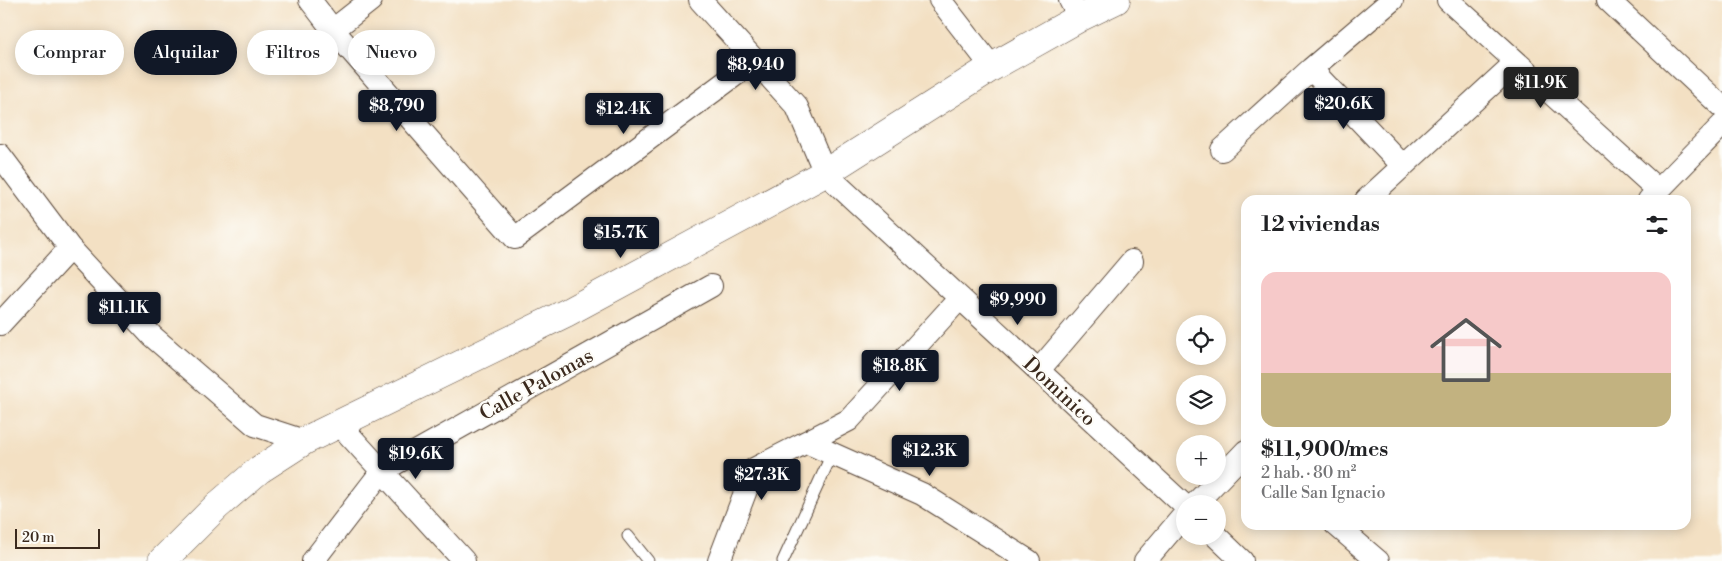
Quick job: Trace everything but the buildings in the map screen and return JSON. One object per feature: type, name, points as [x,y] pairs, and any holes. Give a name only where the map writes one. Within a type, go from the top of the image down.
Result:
[{"type":"street","points":[[310,0],[332,30],[371,0]]},
{"type":"street","points":[[700,0],[797,106],[825,173]]},
{"type":"street","points":[[940,0],[992,67]]},
{"type":"street","points":[[162,561],[217,506],[259,470],[304,440],[340,425],[566,313],[825,173],[992,67],[1074,9],[1116,0]]},
{"type":"street","points":[[1222,150],[1311,69],[1392,0]]},
{"type":"street","points":[[1448,0],[1516,62],[1654,195],[1722,125]]},
{"type":"street","points":[[1608,0],[1722,107]]},
{"type":"street","points":[[338,37],[515,238],[754,61]]},
{"type":"street","points":[[1371,195],[1516,62]]},
{"type":"street","points":[[1311,69],[1403,166]]},
{"type":"street","points":[[0,155],[70,248],[152,336],[255,425],[304,440]]},
{"type":"street","name":"Dominico","points":[[825,173],[1176,498]]},
{"type":"street","points":[[0,324],[70,248]]},
{"type":"street","points":[[1038,371],[1132,261]]},
{"type":"street","name":"Calle Palomas","points":[[313,561],[382,471],[711,286]]},
{"type":"street","points":[[719,561],[754,469],[849,420],[960,298]]},
{"type":"street","points":[[340,425],[464,561]]},
{"type":"street","points":[[806,442],[922,494],[1029,561]]},
{"type":"street","points":[[1204,495],[1241,456]]},
{"type":"street","points":[[1144,561],[1176,524]]},
{"type":"street","points":[[1342,530],[1378,561]]},
{"type":"street","points":[[1225,545],[1242,561]]},
{"type":"lane","points":[[783,561],[832,454]]},
{"type":"lane","points":[[628,536],[648,561]]}]
